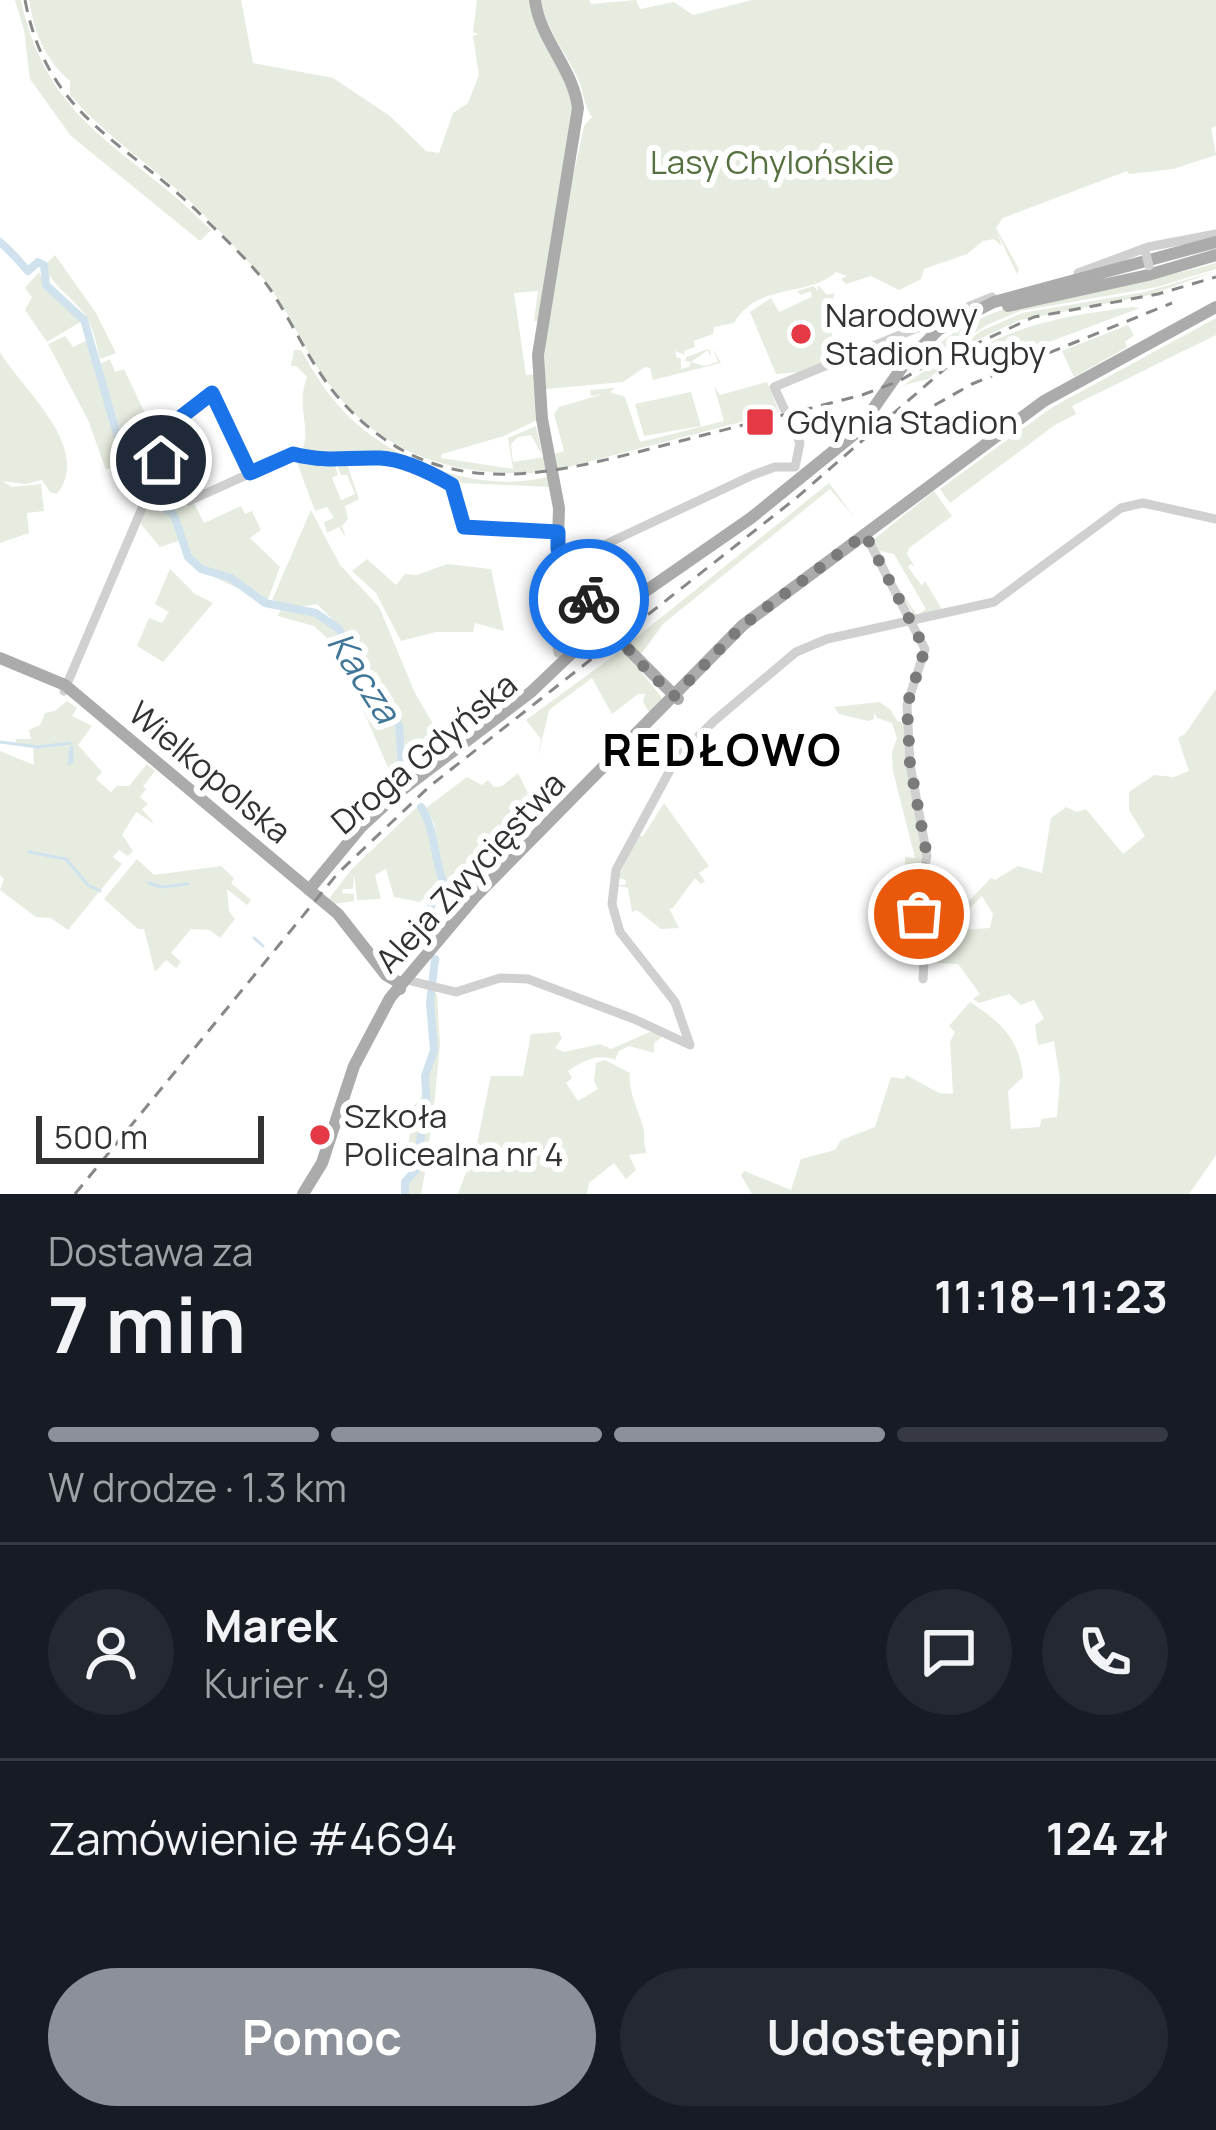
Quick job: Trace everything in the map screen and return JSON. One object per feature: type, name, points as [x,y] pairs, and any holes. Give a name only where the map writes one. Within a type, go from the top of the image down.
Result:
[{"type":"main road","points":[[535,0],[542,28],[574,86],[579,113],[541,320],[539,395],[564,569],[629,650],[676,698]]},
{"type":"main road","name":"Droga Gdyńska","points":[[309,890],[362,826],[525,698],[614,613],[751,518],[864,425],[902,366],[944,326],[994,302],[1216,238]]},
{"type":"main road","name":"Droga Gdyńska","points":[[309,890],[383,814],[524,706],[606,628],[743,533],[864,436],[914,365],[950,332],[996,309],[1151,260],[1216,258]]},
{"type":"main road","name":"Aleja Zwycięstwa","points":[[307,1194],[354,1066],[410,985],[517,860],[743,625],[1044,401],[1216,310]]},
{"type":"main road","points":[[944,326],[953,312]]},
{"type":"main road","points":[[790,460],[815,466]]},
{"type":"main road","points":[[556,668],[558,653]]},
{"type":"main road","name":"Wielkopolska","points":[[0,661],[69,691],[344,920],[386,975],[410,985]]},
{"type":"main road","points":[[442,759],[451,744]]},
{"type":"street","points":[[558,653],[554,633],[564,569],[790,460],[774,387],[917,331],[953,312],[1216,238]]},
{"type":"street","points":[[69,691],[181,417],[212,393],[250,473]]},
{"type":"street","points":[[164,453],[187,499],[193,501],[293,454],[317,461],[391,459],[452,485],[464,527],[558,532]]},
{"type":"street","points":[[410,985],[463,991],[507,977],[527,979],[690,1045],[674,1002],[626,940],[614,916],[612,888],[629,844],[676,759],[782,662],[821,641],[997,600],[1124,506],[1143,503],[1216,518]]},
{"type":"street","points":[[864,537],[920,643],[923,661],[907,705],[910,764],[927,856],[917,897],[925,948],[922,979]]},
{"type":"green space","points":[[15,0],[21,0],[34,43],[72,107],[211,230],[200,241],[71,136],[30,79]]},
{"type":"green space","name":"Lasy Chylońskie","points":[[29,0],[241,0],[253,63],[333,78],[390,116],[426,151],[439,153],[453,113],[468,103],[479,75],[473,36],[478,34],[473,32],[477,0],[533,0],[575,104],[539,321],[534,321],[538,291],[514,293],[526,375],[534,374],[537,420],[441,458],[513,469],[508,438],[536,426],[542,455],[531,435],[518,437],[511,444],[513,462],[545,457],[550,472],[484,472],[454,466],[424,458],[371,428],[325,379],[257,271],[184,196],[70,95],[70,81],[42,45]]},
{"type":"green space","name":"Lasy Chylońskie","points":[[541,0],[589,0],[591,4],[636,0],[640,9],[674,2],[693,15],[752,0],[1216,0],[1216,126],[1211,128],[1216,155],[1173,169],[1127,171],[1003,218],[996,228],[1019,269],[1017,274],[996,230],[1002,246],[994,239],[983,241],[967,254],[924,269],[921,279],[899,290],[871,276],[846,284],[841,279],[847,276],[836,272],[811,285],[756,301],[734,323],[714,327],[713,334],[694,341],[695,347],[684,351],[685,355],[675,351],[681,369],[691,362],[704,366],[718,362],[713,348],[721,363],[653,380],[650,368],[645,367],[623,382],[546,389],[550,290],[584,126],[592,117]]},
{"type":"green space","points":[[55,255],[96,313],[116,353],[100,359],[86,316],[48,272],[45,265]]},
{"type":"green space","points":[[1216,263],[1216,269],[1157,287],[1020,311],[987,325],[912,373],[938,344],[1010,307]]},
{"type":"green space","points":[[1216,271],[1150,295],[1020,320],[977,340],[928,379],[904,385],[981,331],[1022,313],[1145,292]]},
{"type":"green space","points":[[39,272],[46,287],[82,321],[47,342],[25,310],[32,297],[25,288]]},
{"type":"green space","name":"Narodowy Stadion Rugby","points":[[818,285],[827,295],[835,293],[827,315],[838,357],[800,372],[776,374],[750,312],[771,298],[779,312],[812,297],[811,291],[801,295],[797,291],[814,286],[818,291]]},
{"type":"green space","points":[[1140,308],[1014,355],[946,371],[1011,333],[1057,319]]},
{"type":"green space","points":[[1216,318],[1216,335],[1072,406],[1076,414],[950,503],[940,489],[1051,408]]},
{"type":"green space","points":[[1128,325],[1134,335],[1125,342],[1127,347],[1074,377],[1062,351]]},
{"type":"green space","points":[[65,336],[73,347],[88,340],[123,461],[106,470],[88,420],[48,344]]},
{"type":"green space","points":[[708,349],[710,351],[710,356],[708,350],[691,362],[686,357]]},
{"type":"green space","points":[[294,350],[301,350],[338,405],[381,443],[465,477],[523,481],[551,476],[551,487],[463,483],[384,454],[318,458],[301,453],[307,377],[291,366]]},
{"type":"green space","points":[[0,352],[61,438],[66,476],[57,494],[42,480],[2,481],[12,487],[41,484],[44,511],[27,513],[29,533],[0,543]]},
{"type":"green space","points":[[110,359],[115,372],[124,369],[159,443],[129,459],[100,364]]},
{"type":"green space","points":[[767,382],[779,412],[557,470],[555,454],[564,451],[554,414],[559,407],[603,394],[591,396],[590,390],[615,388],[610,392],[625,397],[640,442],[724,421],[714,386],[720,395]]},
{"type":"green space","points":[[691,392],[701,426],[644,436],[635,404]]},
{"type":"green space","points":[[295,457],[322,467],[335,466],[338,475],[332,478],[341,500],[355,494],[338,467],[347,464],[359,499],[345,506],[348,519],[342,526],[346,538],[339,527],[327,533],[324,522],[334,518],[327,507],[315,511]]},
{"type":"green space","points":[[829,483],[855,518],[830,489],[663,624],[641,654],[628,644]]},
{"type":"green space","points":[[934,491],[952,516],[907,554],[915,567],[908,567],[922,586],[925,581],[943,611],[914,616],[896,584],[917,615],[926,609],[894,554],[880,551],[888,573],[873,540]]},
{"type":"green space","points":[[151,493],[172,510],[194,503],[204,523],[241,506],[245,514],[252,511],[261,530],[250,538],[280,567],[267,602],[206,572],[178,541],[160,547],[140,523]]},
{"type":"green space","points":[[311,510],[340,565],[379,607],[415,693],[443,741],[426,758],[409,766],[401,723],[343,630],[317,604],[299,607],[272,600]]},
{"type":"green space","points":[[367,559],[396,585],[405,574],[417,575],[447,564],[491,569],[504,631],[475,623],[473,632],[436,632],[401,641],[376,593],[352,571]]},
{"type":"green space","points":[[170,569],[195,594],[213,603],[163,662],[137,646],[149,618],[162,623],[169,612],[155,604]]},
{"type":"green space","points":[[281,608],[316,615],[336,629],[399,728],[398,771],[390,772],[335,645],[314,626],[278,616]]},
{"type":"green space","points":[[623,649],[662,698],[649,712],[643,702],[645,694],[638,694],[612,714],[592,678],[549,710],[538,757],[541,739],[526,720]]},
{"type":"green space","points":[[1216,689],[1216,1155],[1189,1194],[752,1194],[741,1175],[744,1171],[791,1190],[801,1159],[835,1150],[841,1140],[875,1127],[891,1077],[904,1079],[906,1075],[939,1093],[953,1094],[950,1042],[955,1032],[949,1026],[970,1002],[1000,1025],[1018,1052],[1023,1077],[1008,1091],[1011,1129],[1040,1127],[1041,1119],[1057,1117],[1060,1079],[1054,1041],[1038,1045],[1035,1025],[1044,1019],[1034,1000],[1021,1005],[1009,994],[979,1003],[973,999],[980,994],[958,964],[938,963],[931,949],[940,961],[951,955],[960,940],[952,922],[947,922],[963,911],[967,913],[960,921],[962,930],[990,928],[993,914],[982,896],[968,910],[963,907],[991,878],[1018,866],[1042,873],[1051,818],[1066,807],[1077,812],[1086,809],[1123,854],[1145,836],[1129,810],[1129,792],[1154,775],[1174,777],[1189,771],[1178,738]]},
{"type":"green space","points":[[67,701],[77,708],[72,716],[92,726],[78,745],[102,772],[96,779],[111,792],[117,786],[129,786],[147,764],[155,771],[140,797],[148,804],[142,809],[155,824],[136,812],[122,835],[133,851],[128,856],[119,850],[113,857],[122,864],[68,930],[51,918],[36,917],[0,890],[4,879],[0,875],[0,751],[34,765],[33,745],[16,745],[16,739],[31,739],[29,730],[40,725],[45,713]]},
{"type":"green space","points":[[879,702],[904,723],[925,855],[913,912],[904,888],[905,857],[915,858],[893,771],[897,738],[892,723],[874,712],[874,719],[868,721],[839,714],[834,707]]},
{"type":"green space","points":[[518,773],[530,797],[514,852],[478,888],[468,877],[452,892],[442,873],[434,823],[426,808],[467,777],[482,785],[488,780],[494,787]]},
{"type":"green space","points":[[664,803],[709,866],[699,873],[705,881],[701,884],[695,878],[669,908],[679,928],[661,929],[637,910],[632,912],[628,888],[616,885],[625,885],[626,880],[618,878],[639,835],[643,836]]},
{"type":"green space","points":[[418,806],[446,888],[431,904],[394,897],[386,869],[375,875],[381,899],[357,900],[354,873],[353,889],[342,893],[354,894],[354,901],[334,904],[328,900],[352,869]]},
{"type":"green space","points":[[137,859],[154,875],[221,866],[234,878],[231,883],[251,900],[247,905],[227,889],[229,911],[235,919],[220,938],[210,930],[191,929],[171,953],[181,962],[176,968],[166,960],[155,972],[144,929],[104,899]]},
{"type":"green space","points":[[428,993],[437,994],[440,1045],[434,1106],[447,1110],[434,1109],[429,1142],[417,1145],[429,1152],[421,1194],[407,1194],[408,1180],[420,1167],[418,1159],[407,1152],[414,1105],[421,1098],[425,1064],[429,1060],[426,1071],[435,1048]]},
{"type":"green space","points":[[652,1031],[663,1036],[654,1043],[654,1053],[629,1046],[615,1060],[591,1059],[568,1071],[572,1078],[566,1083],[578,1101],[598,1089],[596,1063],[605,1060],[630,1073],[647,1153],[629,1155],[636,1170],[626,1179],[614,1163],[589,1183],[587,1194],[458,1194],[477,1143],[491,1076],[523,1076],[531,1034],[559,1032],[562,1038],[555,1048],[564,1052],[600,1044],[611,1049]]},
{"type":"waterway","name":"Kacza","points":[[0,242],[28,271],[38,262],[44,265],[46,285],[84,320],[125,462],[139,488],[174,515],[188,557],[201,569],[231,578],[265,603],[316,613],[339,629],[399,725],[403,780]]},
{"type":"waterway","points":[[0,742],[38,747],[70,743]]},
{"type":"waterway","points":[[69,764],[71,747]]},
{"type":"waterway","points":[[72,748],[72,762]]},
{"type":"waterway","name":"Kacza","points":[[421,807],[446,889],[432,902],[427,928],[431,946]]},
{"type":"waterway","points":[[29,852],[66,859],[88,885],[100,891]]},
{"type":"waterway","points":[[149,883],[161,887],[188,884]]},
{"type":"waterway","points":[[254,938],[263,946]]},
{"type":"waterway","name":"Kacza","points":[[405,1194],[405,1182],[422,1163],[425,1076],[434,1050],[430,1003],[435,959]]},
{"type":"waterway","name":"Kacza","points":[[437,963],[438,959]]},
{"type":"railway","points":[[25,0],[36,41],[72,101],[248,263],[346,406],[384,439],[423,460],[463,471],[504,474],[589,464],[862,395],[934,361]]},
{"type":"railway","points":[[75,1194],[338,873],[430,786],[795,499],[971,346],[1034,317],[1158,294],[1216,277]]},
{"type":"railway","points":[[898,426],[972,384],[1172,303]]},
{"type":"way so far","points":[[589,599],[651,676],[674,696],[743,625],[865,534],[925,649],[907,705],[910,764],[927,856],[917,897],[919,914]]},
{"type":"place","name":"Narodowy Stadion Rugby","points":[[801,334]]},
{"type":"place","name":"Gdynia Stadion","points":[[760,422]]},
{"type":"place","name":"Szkoła Policealna nr 4","points":[[320,1135]]},
{"type":"district","name":"REDŁOWO","points":[[723,750]]},
{"type":"route","points":[[161,460],[181,417],[212,393],[250,473],[293,454],[317,461],[396,461],[452,485],[464,527],[558,532],[558,549],[564,560],[573,563],[573,574],[589,599]]}]
